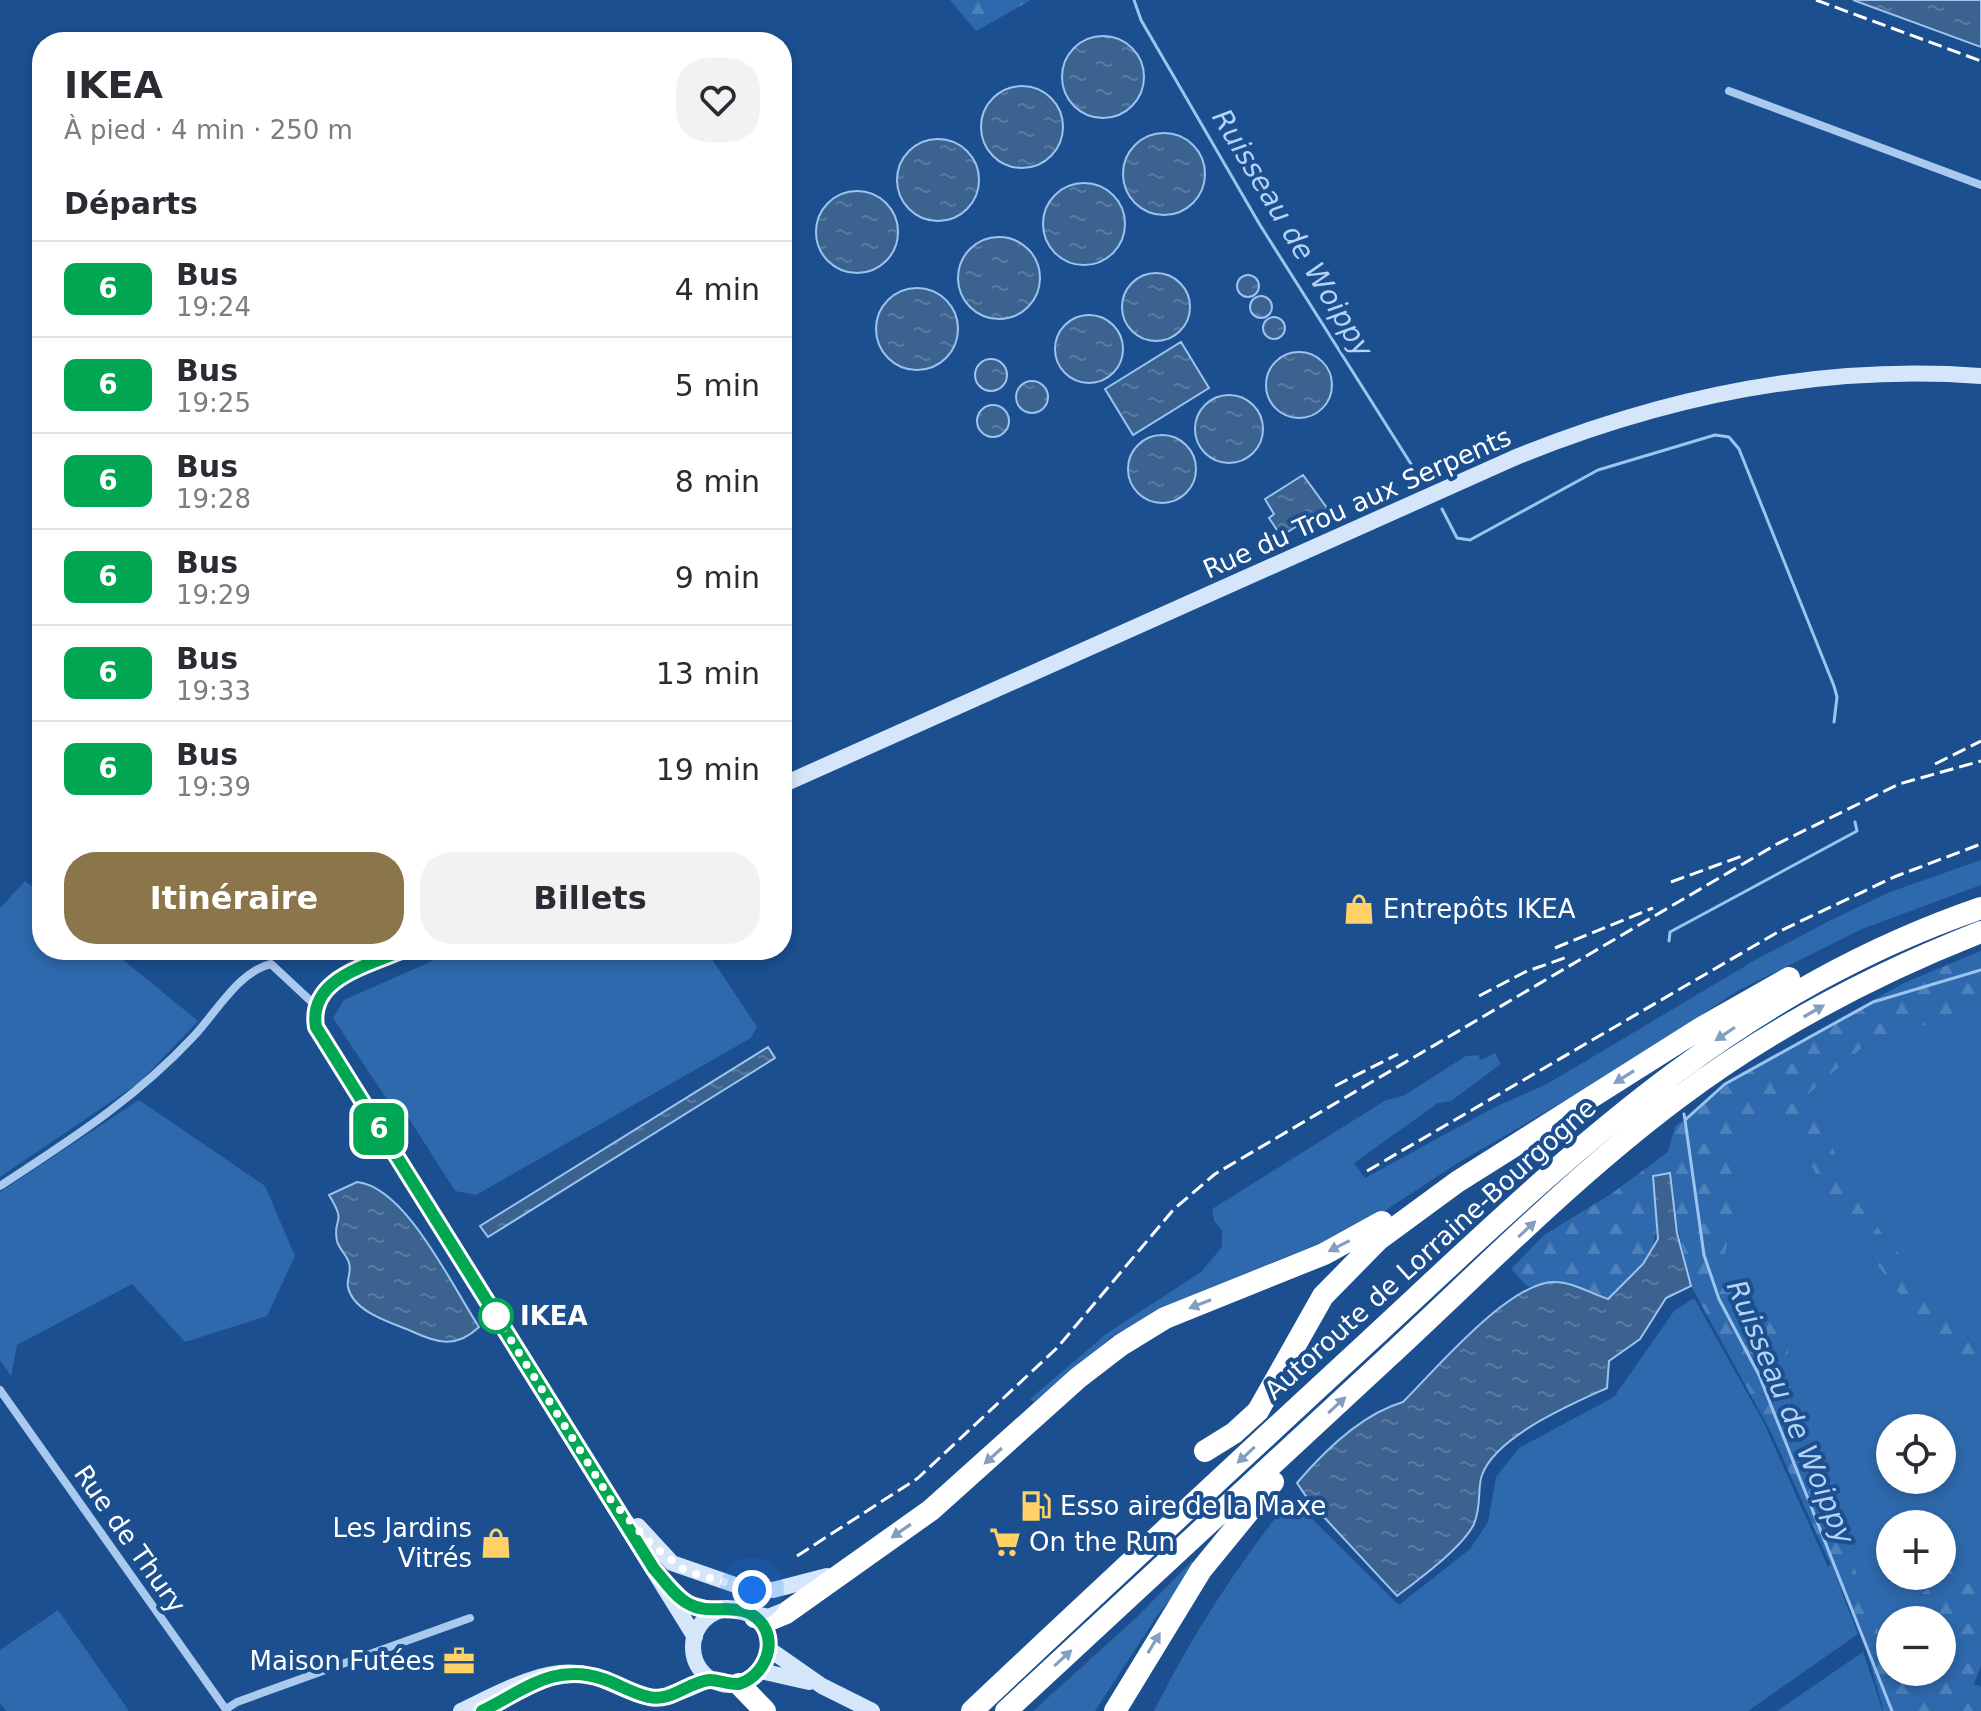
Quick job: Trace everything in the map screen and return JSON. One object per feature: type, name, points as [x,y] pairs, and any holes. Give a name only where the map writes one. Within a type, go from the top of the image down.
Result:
[{"type":"highway","name":"Autoroute de Lorraine-Bourgogne","points":[[972,1711],[1427,1288],[1636,1099],[1773,1004],[1872,952],[1981,908]]},
{"type":"highway","points":[[755,1617],[769,1620],[786,1613],[942,1501],[1078,1378],[1121,1345],[1165,1318],[1324,1254],[1457,1182],[1701,1028],[1798,973],[1898,931],[1943,921]]},
{"type":"highway","name":"Autoroute de Lorraine-Bourgogne","points":[[1006,1711],[1554,1203],[1678,1098],[1756,1045],[1844,993],[1916,957],[1981,932]]},
{"type":"highway","points":[[1205,1451],[1234,1433],[1258,1411],[1308,1319],[1330,1286],[1366,1250],[1457,1182]]},
{"type":"highway","points":[[1115,1711],[1201,1570],[1234,1526],[1298,1455],[1304,1436]]},
{"type":"highway","points":[[739,1684],[765,1711]]},
{"type":"street","points":[[1729,91],[1981,185]]},
{"type":"street","name":"Rue du Trou aux Serpents","points":[[792,781],[1499,465],[1590,428],[1660,406],[1740,388],[1897,374],[1981,376]]},
{"type":"street","points":[[380,960],[340,978],[322,992],[315,1005],[316,1027],[654,1569],[665,1594],[695,1637],[698,1665],[711,1679]]},
{"type":"street","points":[[0,1186],[107,1116],[143,1086],[192,1038],[255,968],[271,964],[315,1005]]},
{"type":"street","name":"Rue de Thury","points":[[0,1390],[226,1710]]},
{"type":"street","points":[[611,1500],[672,1563],[741,1587],[763,1591],[793,1587],[847,1568]]},
{"type":"street","points":[[461,1711],[555,1674],[576,1673],[601,1678],[650,1698],[711,1679],[739,1684],[761,1671],[769,1649],[768,1637],[755,1617],[737,1610],[718,1611],[686,1603],[654,1569]]},
{"type":"street","points":[[695,1637],[703,1621],[718,1611]]},
{"type":"street","points":[[226,1710],[237,1702],[470,1618]]},
{"type":"street","points":[[769,1649],[822,1686],[872,1711]]},
{"type":"street","points":[[677,1692],[698,1665]]},
{"type":"street","points":[[761,1671],[822,1686]]},
{"type":"street","points":[[482,1711],[526,1684]]},
{"type":"green space","points":[[950,0],[1031,0],[976,31]]},
{"type":"green space","points":[[1981,860],[1981,885],[1862,929],[1739,990],[1618,1070],[1456,1164],[1380,1214],[1336,1237],[1202,1291],[1114,1335],[1034,1402],[1030,1399],[1106,1334],[1201,1272],[1222,1247],[1222,1230],[1214,1221],[1212,1209],[1386,1100],[1403,1096],[1466,1056],[1478,1055],[1481,1060],[1495,1053],[1501,1064],[1451,1101],[1438,1103],[1354,1163],[1365,1178],[1495,1107],[1547,1084],[1757,959],[1829,921],[1890,892]]},
{"type":"green space","points":[[25,881],[32,886],[32,960],[123,960],[198,1021],[140,1082],[0,1177],[0,908]]},
{"type":"green space","points":[[1981,951],[1981,1005],[1863,1047],[1807,1095],[1861,1207],[1981,1354],[1981,1388],[1957,1368],[1835,1210],[1781,1108],[1727,1163],[1741,1195],[1725,1254],[1788,1348],[1791,1400],[1876,1624],[1876,1683],[1862,1635],[1771,1432],[1691,1286],[1673,1206],[1656,1210],[1651,1251],[1638,1270],[1608,1299],[1557,1281],[1528,1287],[1511,1269],[1544,1235],[1611,1194],[1668,1152],[1675,1127],[1740,1074],[1906,982]]},
{"type":"green space","points":[[434,960],[713,960],[757,1027],[751,1038],[476,1195],[455,1191],[406,1114],[390,1104],[333,1018],[344,1000]]},
{"type":"green space","points":[[1981,1005],[1981,1354],[1861,1207],[1807,1095],[1863,1047]]},
{"type":"green space","points":[[139,1100],[265,1186],[295,1256],[267,1316],[185,1342],[132,1284],[17,1345],[11,1376],[0,1360],[0,1192]]},
{"type":"green space","points":[[1781,1108],[1835,1210],[1957,1367],[1981,1388],[1981,1548],[1956,1567],[1956,1510],[1876,1510],[1876,1590],[1926,1590],[1907,1606],[1876,1606],[1876,1625],[1791,1400],[1788,1348],[1725,1254],[1741,1195],[1727,1163]]},
{"type":"green space","points":[[1694,1298],[1764,1423],[1828,1567],[1831,1564],[1858,1634],[1748,1711],[1154,1711],[1217,1601],[1291,1498],[1399,1605],[1470,1549],[1488,1522],[1496,1477],[1519,1448],[1614,1397],[1674,1311]]},
{"type":"green space","points":[[1981,1548],[1981,1666],[1974,1684],[1981,1687],[1981,1711],[1884,1711],[1877,1686],[1956,1686],[1956,1606],[1907,1606],[1926,1590],[1956,1590],[1956,1567]]},
{"type":"green space","points":[[1192,1561],[1195,1567],[1157,1616],[1095,1711],[1033,1711],[1136,1618]]},
{"type":"green space","points":[[58,1610],[129,1711],[6,1711],[0,1703],[0,1650]]},
{"type":"green space","points":[[1863,1652],[1883,1711],[1777,1711]]},
{"type":"water","points":[[1853,0],[1981,0],[1981,47]]},
{"type":"water","points":[[1103,36],[1119,39],[1132,48],[1141,61],[1144,77],[1141,93],[1132,106],[1119,115],[1103,118],[1087,115],[1074,106],[1065,93],[1062,77],[1065,61],[1074,48],[1087,39]]},
{"type":"water","points":[[1022,86],[1038,89],[1051,98],[1060,111],[1063,127],[1060,143],[1051,156],[1038,165],[1022,168],[1006,165],[993,156],[984,143],[981,127],[984,111],[993,98],[1006,89]]},
{"type":"water","points":[[1164,133],[1180,136],[1193,145],[1202,158],[1205,174],[1202,190],[1193,203],[1180,212],[1164,215],[1148,212],[1135,203],[1126,190],[1123,174],[1126,158],[1135,145],[1148,136]]},
{"type":"water","points":[[938,139],[954,142],[967,151],[976,164],[979,180],[976,196],[967,209],[954,218],[938,221],[922,218],[909,209],[900,196],[897,180],[900,164],[909,151],[922,142]]},
{"type":"water","points":[[1076,183],[1092,183],[1107,190],[1118,201],[1125,224],[1122,240],[1113,253],[1092,265],[1076,265],[1061,258],[1050,247],[1043,232],[1043,216],[1050,201],[1061,190]]},
{"type":"water","points":[[857,191],[873,194],[886,203],[895,216],[898,232],[895,248],[886,261],[873,270],[857,273],[841,270],[828,261],[819,248],[816,232],[819,216],[828,203],[841,194]]},
{"type":"water","points":[[999,237],[1015,240],[1028,249],[1037,262],[1040,278],[1037,294],[1028,307],[1015,316],[999,319],[983,316],[970,307],[961,294],[958,278],[961,262],[970,249],[983,240]]},
{"type":"water","points":[[1156,273],[1180,283],[1190,307],[1180,331],[1156,341],[1132,331],[1122,307],[1132,283]]},
{"type":"water","points":[[1248,275],[1256,278],[1259,286],[1256,294],[1248,297],[1240,294],[1237,286],[1240,278]]},
{"type":"water","points":[[909,288],[925,288],[940,295],[951,306],[958,329],[955,345],[946,358],[925,370],[909,370],[894,363],[883,352],[876,337],[876,321],[883,306],[894,295]]},
{"type":"water","points":[[1261,296],[1269,299],[1272,307],[1269,315],[1261,318],[1253,315],[1250,307],[1253,299]]},
{"type":"water","points":[[1089,315],[1113,325],[1123,349],[1113,373],[1089,383],[1065,373],[1055,349],[1065,325]]},
{"type":"water","points":[[1274,317],[1282,320],[1285,328],[1282,336],[1274,339],[1266,336],[1263,328],[1266,320]]},
{"type":"water","points":[[1181,342],[1209,388],[1133,435],[1105,389]]},
{"type":"water","points":[[1292,352],[1306,352],[1318,357],[1327,366],[1332,385],[1330,398],[1323,409],[1306,418],[1292,418],[1280,413],[1271,404],[1266,392],[1266,378],[1271,366],[1280,357]]},
{"type":"water","points":[[991,359],[1002,364],[1007,375],[1002,386],[991,391],[980,386],[975,375],[980,364]]},
{"type":"water","points":[[1032,381],[1043,386],[1048,397],[1043,408],[1032,413],[1021,408],[1016,397],[1021,386]]},
{"type":"water","points":[[1229,395],[1253,405],[1263,429],[1253,453],[1229,463],[1205,453],[1195,429],[1205,405]]},
{"type":"water","points":[[993,405],[1004,410],[1009,421],[1004,432],[993,437],[982,432],[977,421],[982,410]]},
{"type":"water","points":[[1162,435],[1175,437],[1186,445],[1194,456],[1194,482],[1186,493],[1175,501],[1162,503],[1149,501],[1138,493],[1130,482],[1128,469],[1130,456],[1138,445],[1149,437]]},
{"type":"water","points":[[1303,475],[1327,508],[1281,536],[1269,518],[1274,514],[1265,499]]},
{"type":"water","points":[[768,1047],[775,1058],[488,1237],[480,1226]]},
{"type":"water","points":[[1670,1173],[1677,1233],[1691,1286],[1666,1298],[1640,1339],[1609,1361],[1607,1388],[1537,1423],[1503,1447],[1482,1475],[1476,1517],[1468,1533],[1439,1563],[1397,1596],[1310,1502],[1297,1483],[1359,1424],[1403,1402],[1474,1329],[1517,1296],[1537,1286],[1555,1282],[1608,1299],[1643,1264],[1658,1239],[1653,1176]]},
{"type":"water","points":[[357,1182],[375,1188],[410,1219],[479,1327],[471,1334],[446,1342],[429,1339],[374,1315],[351,1296],[349,1263],[337,1241],[338,1212],[329,1195]]},
{"type":"waterway","name":"Ruisseau de Woippy","points":[[1134,0],[1141,20],[1260,225],[1423,483]]},
{"type":"waterway","name":"Ruisseau de Woippy","points":[[1442,509],[1457,538],[1470,540],[1598,470],[1715,435],[1729,437],[1739,449],[1834,686],[1837,697],[1834,722]]},
{"type":"waterway","name":"Ruisseau de Woippy","points":[[1669,941],[1670,932],[1857,831],[1855,822]]},
{"type":"waterway","points":[[1684,1114],[1685,1120],[1725,1084],[1873,1002],[1981,970]]},
{"type":"waterway","name":"Ruisseau de Woippy","points":[[1685,1120],[1704,1255],[1719,1299],[1759,1375],[1892,1711]]},
{"type":"railway","points":[[1816,0],[1981,61]]},
{"type":"railway","points":[[1935,764],[1981,741]]},
{"type":"railway","points":[[797,1556],[918,1478],[1057,1348],[1174,1209],[1215,1174],[1777,844],[1899,784],[1981,761]]},
{"type":"railway","points":[[1367,1171],[1778,932],[1894,877],[1981,844]]},
{"type":"railway","points":[[1671,882],[1742,856]]},
{"type":"railway","points":[[1555,948],[1653,908]]},
{"type":"railway","points":[[1479,996],[1525,972],[1570,956]]},
{"type":"railway","points":[[1335,1086],[1398,1054]]},
{"type":"bus line","name":"6","points":[[380,960],[330,984],[315,1005],[316,1027],[654,1569],[686,1603],[699,1609],[747,1612],[763,1626],[768,1637],[769,1649],[761,1671],[739,1684],[729,1685],[711,1679],[663,1697],[650,1698],[601,1678],[576,1673],[555,1674],[526,1684],[503,1701],[482,1711]]},
{"type":"place","name":"Entrepôts IKEA","points":[[1359,909]]},
{"type":"place","name":"IKEA","points":[[496,1316]]},
{"type":"place","name":"Esso aire de la Maxe","points":[[1036,1506]]},
{"type":"place","name":"On the Run","points":[[1005,1542]]},
{"type":"place","name":"Les Jardins Vitrés","points":[[496,1543]]},
{"type":"place","name":"Maison Futées","points":[[459,1661]]},
{"type":"route","points":[[496,1316],[611,1500],[652,1545],[686,1571],[752,1590]]}]
